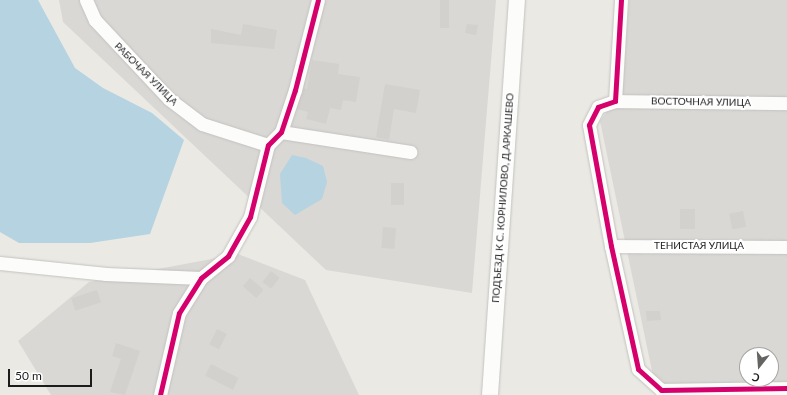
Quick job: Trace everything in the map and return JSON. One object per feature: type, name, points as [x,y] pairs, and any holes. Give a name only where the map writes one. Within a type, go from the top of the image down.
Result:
[{"type":"street","name":"РАБОЧАЯ УЛИЦА","points":[[86,0],[95,20],[169,99],[202,124],[268,145]]},
{"type":"street","points":[[160,395],[179,313],[201,278],[228,256],[250,217],[268,145],[280,132],[295,90],[318,0]]},
{"type":"street","name":"ПОДЪЕЗД К С. КОРНИЛОВО, Д.АРКАШЕВО","points":[[490,395],[517,0]]},
{"type":"street","points":[[621,0],[615,101],[598,107],[589,125],[611,246],[638,369],[661,390],[787,388]]},
{"type":"street","name":"ВОСТОЧНАЯ УЛИЦА","points":[[615,101],[787,104]]},
{"type":"street","points":[[280,132],[410,152]]},
{"type":"street","name":"ТЕНИСТАЯ УЛИЦА","points":[[611,246],[787,247]]},
{"type":"street","points":[[0,263],[106,274],[201,278]]},
{"type":"shaded area","points":[[59,0],[496,0],[472,293],[326,270],[63,22]]},
{"type":"shaded area","points":[[629,0],[787,0],[787,395],[657,395],[600,121],[623,89]]},
{"type":"shaded area","points":[[238,254],[305,280],[359,395],[51,395],[18,341],[89,282]]},
{"type":"water","points":[[0,0],[38,0],[75,68],[103,88],[152,113],[184,140],[150,234],[90,243],[19,243],[0,232]]},
{"type":"water","points":[[292,155],[306,158],[323,166],[327,182],[322,199],[295,215],[282,203],[280,174]]},
{"type":"building","points":[[440,0],[449,0],[449,28],[440,28]]},
{"type":"building","points":[[243,24],[277,30],[274,49],[211,43],[211,29],[241,35]]},
{"type":"building","points":[[467,24],[478,25],[476,35],[465,33]]},
{"type":"building","points":[[312,60],[339,64],[338,74],[360,77],[356,102],[343,100],[341,110],[330,108],[326,124],[306,119],[308,112],[297,109],[304,88],[307,89]]},
{"type":"building","points":[[385,84],[420,90],[416,113],[394,109],[389,140],[376,137]]},
{"type":"building","points":[[391,183],[404,183],[404,205],[391,205]]},
{"type":"building","points":[[680,209],[695,209],[695,229],[680,229]]},
{"type":"building","points":[[743,211],[746,227],[732,229],[729,214]]},
{"type":"building","points":[[383,227],[396,228],[395,249],[382,248]]},
{"type":"building","points":[[271,271],[280,278],[271,289],[262,282]]},
{"type":"building","points":[[250,278],[264,290],[256,298],[243,286]]},
{"type":"building","points":[[97,290],[101,302],[75,311],[71,298]]},
{"type":"building","points":[[646,311],[660,311],[661,320],[647,321]]},
{"type":"building","points":[[217,329],[227,334],[219,349],[209,344]]},
{"type":"building","points":[[116,343],[140,351],[125,395],[110,392],[121,359],[112,356]]},
{"type":"building","points":[[211,364],[239,378],[233,390],[205,376]]},
{"type":"cycle path","points":[[160,395],[179,313],[201,278],[228,256],[250,217],[268,145],[281,132],[295,90],[318,0]]},
{"type":"cycle path","points":[[621,0],[615,101],[598,107],[589,125],[611,246],[638,369],[661,390],[787,388]]}]
